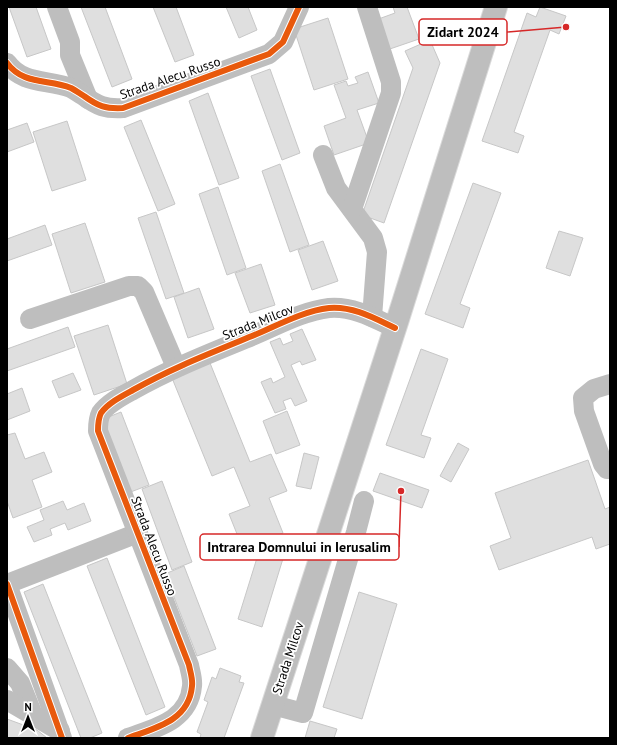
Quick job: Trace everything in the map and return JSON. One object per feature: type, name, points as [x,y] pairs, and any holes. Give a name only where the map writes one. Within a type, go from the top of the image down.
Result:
[{"type":"main road","name":"Strada Milcov","points":[[262,738],[395,328],[496,7]]},
{"type":"street","points":[[57,7],[70,42],[70,55],[88,99]]},
{"type":"street","name":"Strada Alecu Russo","points":[[7,63],[13,71],[32,80],[72,88],[101,107],[123,108],[269,54],[283,42],[299,7]]},
{"type":"street","points":[[352,209],[391,93],[391,82],[367,7]]},
{"type":"street","points":[[323,155],[336,188],[373,238],[377,252],[372,317]]},
{"type":"street","points":[[30,318],[129,286],[138,286],[144,292],[176,367]]},
{"type":"street","name":"Strada Milcov","points":[[176,367],[304,314],[328,308],[343,308],[360,311],[395,328]]},
{"type":"street","name":"Strada Alecu Russo","points":[[128,738],[175,718],[182,712],[189,700],[192,686],[189,664],[98,431],[98,422],[102,413],[111,404],[138,387],[176,367]]},
{"type":"street","points":[[610,384],[594,390],[583,398],[584,411],[604,464],[607,469],[610,469]]},
{"type":"street","points":[[273,705],[303,712],[364,501]]},
{"type":"street","name":"Strada Alecu Russo","points":[[61,735],[7,584],[138,533]]},
{"type":"street","points":[[7,668],[20,683],[33,716]]},
{"type":"street","name":"Strada Alecu Russo","points":[[7,700],[61,735]]},
{"type":"building","points":[[9,7],[36,7],[51,49],[27,57]]},
{"type":"building","points":[[81,7],[105,7],[132,79],[112,87]]},
{"type":"building","points":[[153,7],[176,7],[194,55],[175,62]]},
{"type":"building","points":[[226,7],[248,7],[257,30],[239,38]]},
{"type":"building","points":[[393,7],[407,7],[419,39],[384,51],[373,21],[395,13]]},
{"type":"building","points":[[540,7],[566,16],[559,34],[550,30],[514,132],[524,136],[518,153],[482,141],[527,13],[536,17]]},
{"type":"building","points":[[328,18],[348,79],[314,90],[294,29]]},
{"type":"building","points":[[430,40],[440,63],[384,223],[362,215],[413,68],[405,51]]},
{"type":"building","points":[[270,69],[300,153],[282,160],[251,76]]},
{"type":"building","points":[[368,72],[379,103],[357,110],[369,143],[334,155],[324,126],[346,118],[334,85],[346,81],[348,86],[358,83],[355,77]]},
{"type":"building","points":[[208,93],[239,178],[219,185],[189,101]]},
{"type":"building","points":[[141,120],[175,204],[158,211],[124,127]]},
{"type":"building","points":[[67,121],[86,180],[52,191],[33,132]]},
{"type":"building","points":[[27,123],[34,142],[7,152],[7,130]]},
{"type":"building","points":[[280,164],[309,245],[290,252],[262,171]]},
{"type":"building","points":[[473,183],[501,193],[460,304],[470,308],[463,328],[425,314]]},
{"type":"building","points":[[218,187],[246,268],[227,275],[199,194]]},
{"type":"building","points":[[156,212],[184,293],[166,299],[138,218]]},
{"type":"building","points":[[85,223],[105,282],[71,293],[52,234]]},
{"type":"building","points":[[45,225],[52,245],[7,261],[7,239]]},
{"type":"building","points":[[559,231],[583,238],[570,276],[546,268]]},
{"type":"building","points":[[323,241],[338,281],[312,290],[298,250]]},
{"type":"building","points":[[261,264],[275,305],[250,313],[235,273]]},
{"type":"building","points":[[199,288],[214,329],[188,338],[174,297]]},
{"type":"building","points":[[108,325],[127,384],[94,395],[74,336]]},
{"type":"building","points":[[68,327],[75,347],[7,371],[7,349]]},
{"type":"building","points":[[302,329],[316,360],[302,365],[300,361],[291,365],[307,401],[295,406],[291,398],[283,401],[286,409],[275,413],[261,382],[271,378],[273,383],[285,377],[270,342],[280,338],[283,345],[293,341],[290,334]]},
{"type":"building","points":[[421,349],[448,359],[421,435],[431,438],[424,458],[386,445]]},
{"type":"building","points":[[210,363],[250,462],[271,454],[287,491],[269,498],[283,533],[243,549],[229,514],[250,506],[234,467],[212,476],[172,378]]},
{"type":"building","points":[[73,373],[81,390],[59,398],[52,381]]},
{"type":"building","points":[[22,388],[30,411],[7,420],[7,394]]},
{"type":"building","points":[[287,411],[300,445],[276,454],[263,421]]},
{"type":"building","points":[[121,412],[149,485],[128,493],[101,420]]},
{"type":"building","points":[[15,433],[25,459],[44,452],[52,472],[32,480],[42,507],[13,518],[7,501],[7,435]]},
{"type":"building","points":[[458,443],[469,449],[451,482],[440,476]]},
{"type":"building","points":[[304,453],[319,457],[311,489],[296,486]]},
{"type":"building","points":[[588,460],[605,509],[610,507],[610,544],[596,549],[592,537],[499,570],[490,546],[511,538],[495,493]]},
{"type":"building","points":[[380,473],[429,490],[422,508],[373,491]]},
{"type":"building","points":[[162,481],[192,562],[172,570],[142,489]]},
{"type":"building","points":[[63,501],[67,510],[84,503],[91,521],[68,530],[65,523],[50,529],[52,535],[34,542],[27,527],[44,520],[40,510]]},
{"type":"building","points":[[261,545],[285,552],[262,627],[238,619]]},
{"type":"building","points":[[107,558],[165,707],[146,715],[87,566]]},
{"type":"building","points":[[184,566],[216,649],[197,656],[165,574]]},
{"type":"building","points":[[43,584],[102,733],[90,738],[81,738],[24,592]]},
{"type":"building","points":[[359,592],[397,604],[362,719],[323,707]]},
{"type":"building","points":[[220,668],[241,676],[239,682],[244,683],[224,738],[200,738],[201,734],[197,732],[208,702],[204,700],[212,677],[216,679]]},
{"type":"building","points":[[7,719],[37,730],[47,738],[7,738]]},
{"type":"building","points":[[310,721],[337,729],[334,738],[305,738]]},
{"type":"cycle path","points":[[7,63],[13,70],[28,78],[71,88],[102,106],[123,108],[269,54],[283,42],[299,7]]},
{"type":"cycle path","points":[[128,738],[149,731],[178,715],[185,707],[189,698],[192,681],[189,665],[98,431],[101,413],[107,406],[116,400],[162,375],[309,312],[329,308],[346,309],[379,320],[395,328]]},
{"type":"cycle path","points":[[7,584],[62,738]]},
{"type":"place","name":"Zidart 2024","points":[[566,27]]},
{"type":"place","name":"Intrarea Domnului in Ierusalim","points":[[401,491]]}]
